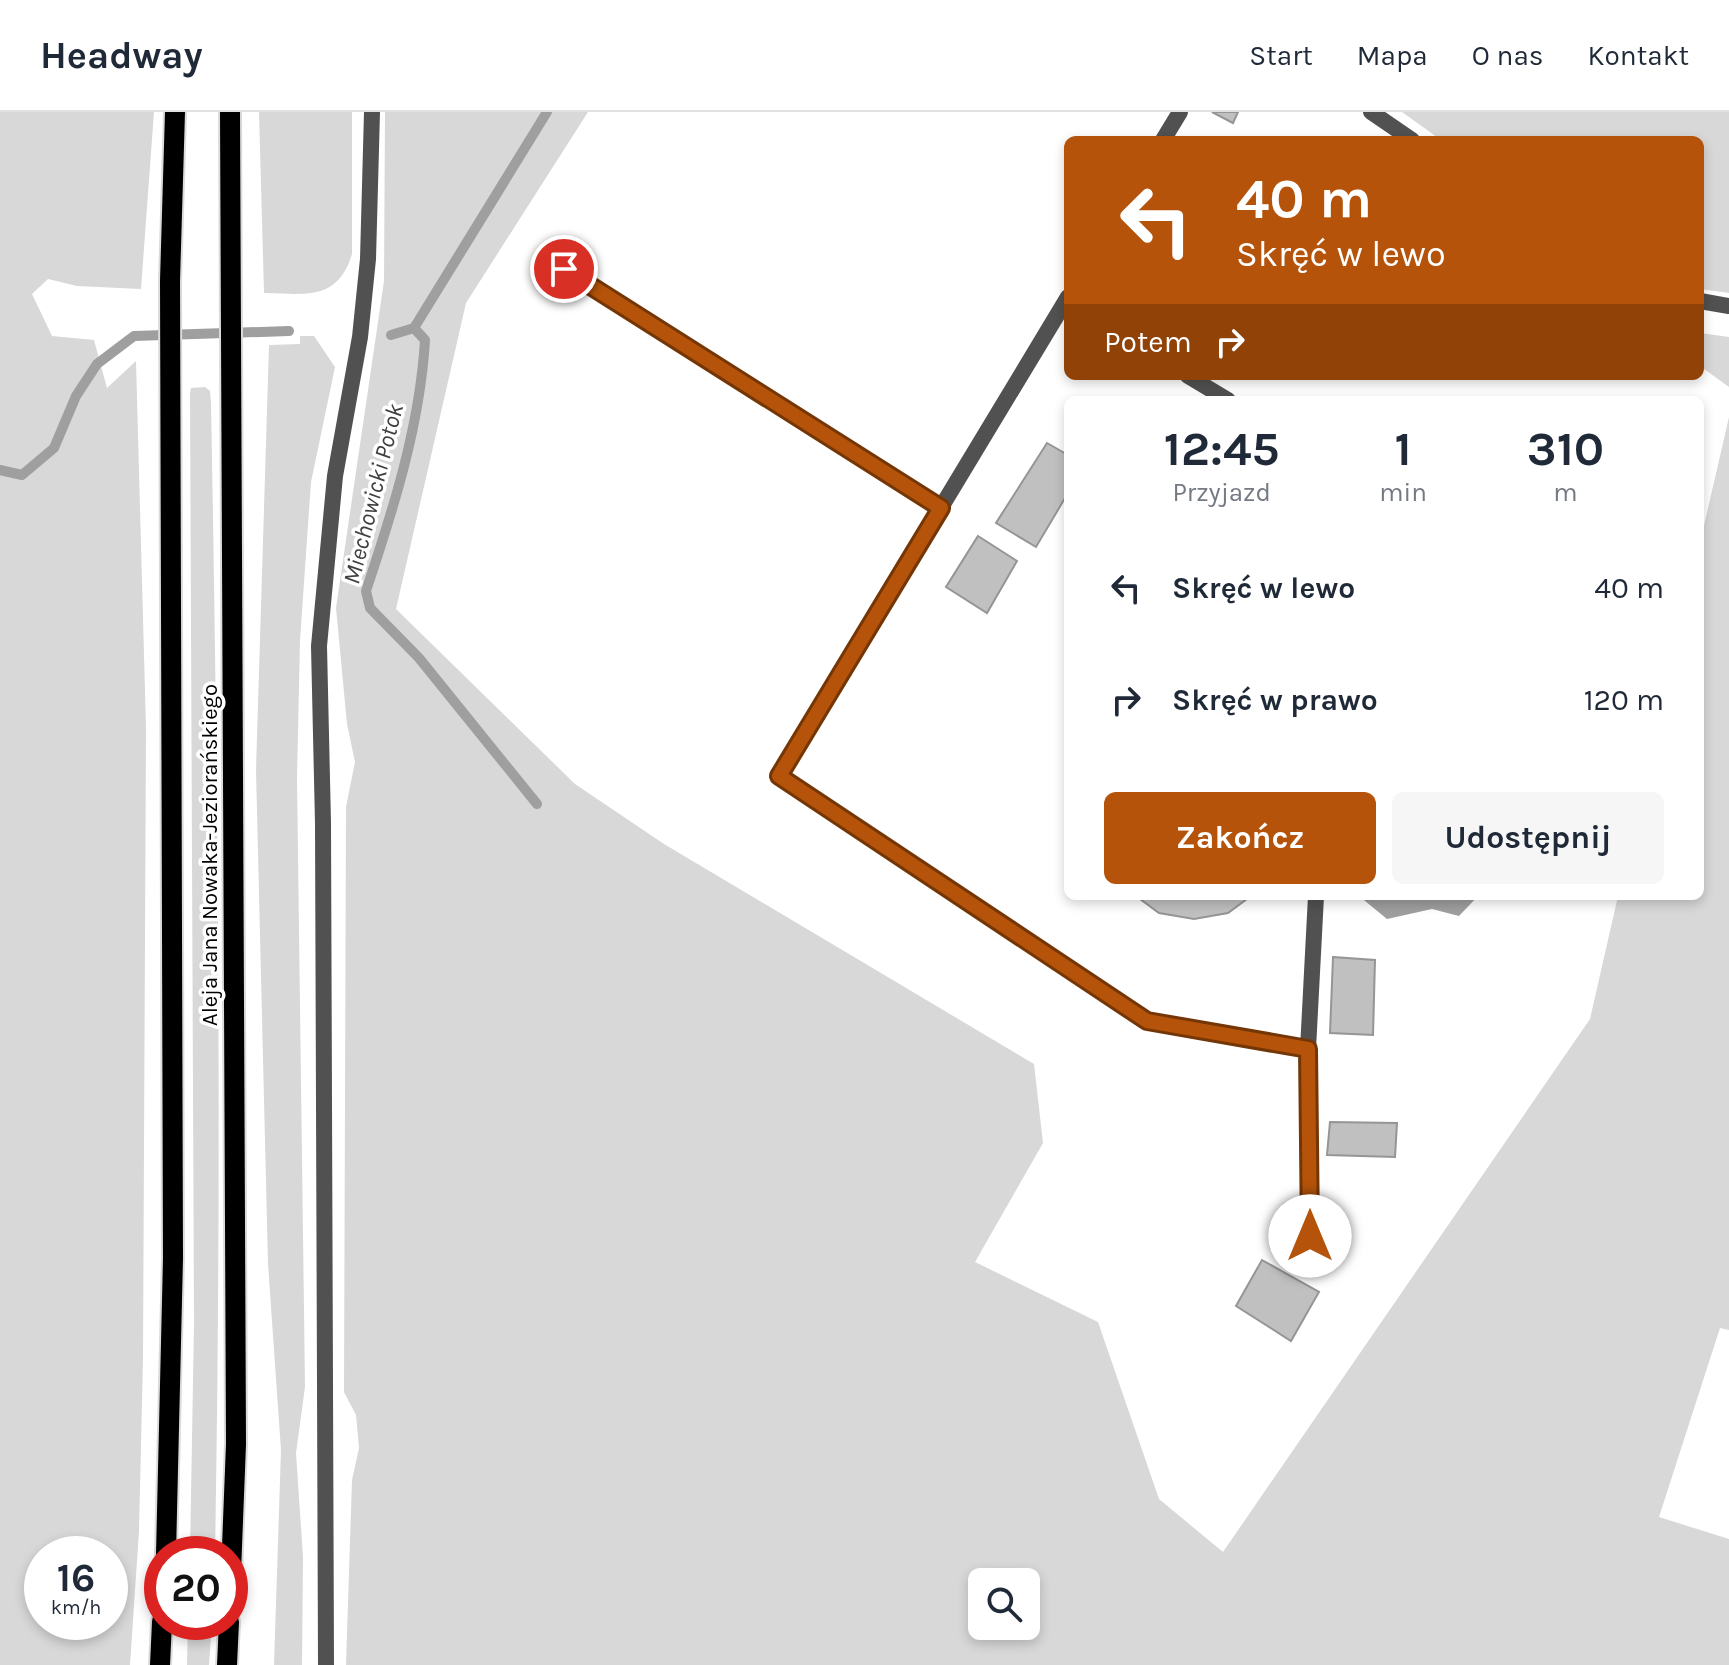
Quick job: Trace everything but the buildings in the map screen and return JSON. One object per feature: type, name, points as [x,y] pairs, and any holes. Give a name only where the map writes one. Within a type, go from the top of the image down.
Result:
[{"type":"main road","name":"Aleja Jana Nowaka-Jeziorańskiego","points":[[166,1536],[173,1258],[170,281],[175,112]]},
{"type":"main road","name":"Aleja Jana Nowaka-Jeziorańskiego","points":[[230,112],[236,1444],[232,1536]]},
{"type":"main road","points":[[160,1665],[161,1640]]},
{"type":"main road","points":[[227,1665],[228,1640]]},
{"type":"street","points":[[326,1665],[323,823],[319,646],[335,476],[360,337],[370,213],[372,112]]},
{"type":"street","points":[[1165,136],[1180,112]]},
{"type":"street","points":[[1371,112],[1406,136]]},
{"type":"street","points":[[564,269],[941,508]]},
{"type":"street","points":[[1704,302],[1729,306]]},
{"type":"street","points":[[1064,306],[779,776],[1147,1021],[1308,1049]]},
{"type":"street","points":[[1195,380],[1221,396]]},
{"type":"street","points":[[1310,1236],[1308,1049],[1316,900]]},
{"type":"shaded area","points":[[0,112],[154,112],[141,289],[77,286],[48,279],[32,294],[52,336],[94,340],[107,388],[136,361],[146,728],[143,1358],[139,1531],[130,1665],[0,1665]]},
{"type":"shaded area","points":[[259,112],[352,112],[352,254],[338,280],[318,292],[264,293]]},
{"type":"shaded area","points":[[385,112],[588,112],[466,303],[396,609],[575,784],[664,844],[1034,1064],[1043,1143],[975,1262],[1098,1322],[1159,1499],[1223,1552],[1590,1019],[1617,900],[1704,900],[1704,526],[1729,417],[1729,1330],[1720,1328],[1659,1517],[1729,1539],[1729,1665],[346,1665],[352,1480],[359,1448],[356,1415],[344,1392],[346,807],[355,762],[347,724],[336,608],[384,281]]},
{"type":"shaded area","points":[[1402,112],[1729,112],[1729,293],[1704,290],[1704,136],[1435,136]]},
{"type":"shaded area","points":[[1704,334],[1729,337],[1729,387],[1704,369]]},
{"type":"shaded area","points":[[300,336],[314,336],[335,367],[311,482],[300,640],[297,778],[305,1387],[296,1453],[303,1557],[302,1665],[274,1665],[281,1450],[268,1264],[256,770],[269,345],[300,344]]},
{"type":"shaded area","points":[[205,387],[210,391],[211,403],[219,1122],[215,1536],[190,1536],[194,1323],[191,388]]},
{"type":"shaded area","points":[[1364,900],[1474,900],[1459,916],[1432,909],[1387,919]]},
{"type":"shaded area","points":[[188,1640],[211,1640],[209,1665],[187,1665]]},
{"type":"waterway","name":"Miechowicki Potok","points":[[391,335],[414,328],[547,112]]},
{"type":"waterway","name":"Miechowicki Potok","points":[[414,328],[425,340],[417,404],[395,499],[366,591],[370,608],[419,658],[537,804]]},
{"type":"waterway","name":"Miechowicki Potok","points":[[0,470],[22,475],[54,448],[76,396],[97,364],[134,336],[289,331]]},
{"type":"route","points":[[564,269],[941,508],[779,776],[1147,1021],[1308,1049],[1310,1236]]}]
